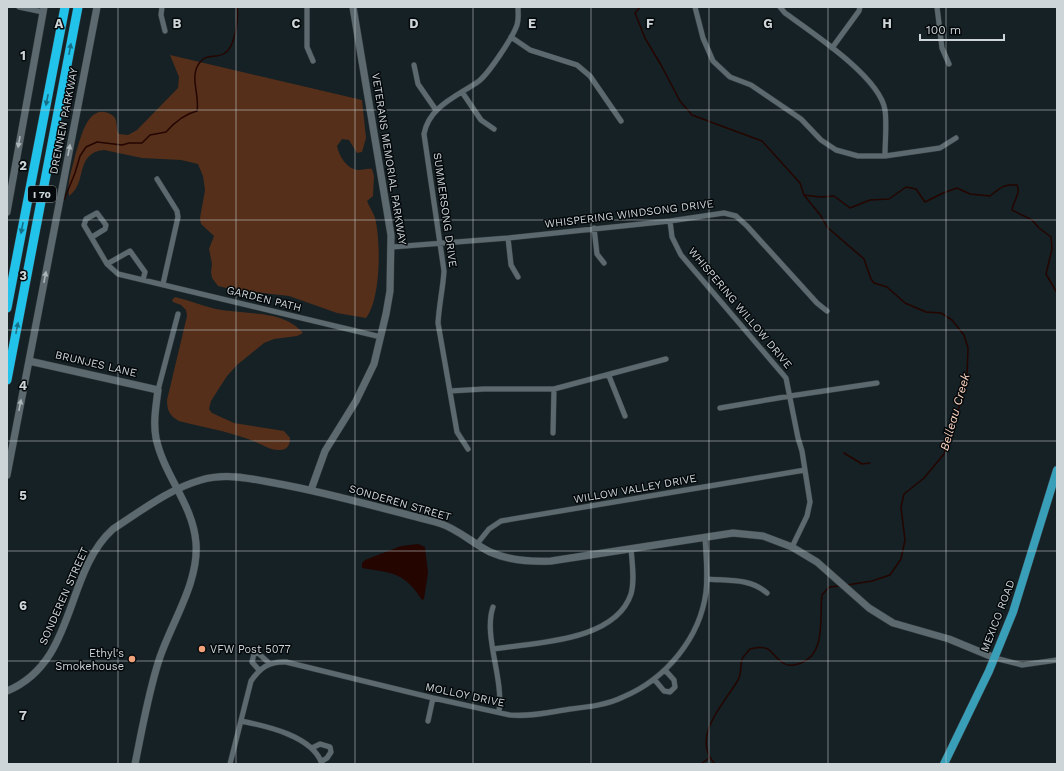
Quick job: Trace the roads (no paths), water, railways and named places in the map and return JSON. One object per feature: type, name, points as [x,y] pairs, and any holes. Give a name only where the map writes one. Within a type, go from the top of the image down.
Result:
[{"type":"highway","name":"I 70","points":[[7,308],[64,7]]},
{"type":"highway","name":"I 70","points":[[7,380],[78,7]]},
{"type":"main road","name":"MEXICO ROAD","points":[[944,764],[995,658],[1020,590],[1057,470]]},
{"type":"street","points":[[7,212],[43,10],[19,7]]},
{"type":"street","name":"DRENNEN PARKWAY","points":[[7,475],[97,7]]},
{"type":"street","points":[[162,7],[161,15],[165,31]]},
{"type":"street","points":[[307,7],[307,47],[313,61]]},
{"type":"street","name":"VETERANS MEMORIAL PARKWAY","points":[[311,490],[325,451],[356,401],[369,375],[381,337],[390,291],[392,247],[353,7]]},
{"type":"street","name":"SUMMERSONG DRIVE","points":[[468,449],[457,432],[438,323],[439,305],[443,284],[441,243],[424,134],[428,122],[436,110],[481,80],[489,71],[511,37],[518,20],[518,7]]},
{"type":"street","points":[[695,7],[703,38],[713,61],[730,77],[751,85],[772,97],[802,119],[821,140],[836,150],[858,156],[885,156],[940,148],[956,138]]},
{"type":"street","points":[[780,7],[785,13],[832,48],[868,80],[879,94],[885,109],[885,156]]},
{"type":"street","points":[[832,48],[859,11],[860,7]]},
{"type":"street","points":[[937,7],[942,48],[949,64]]},
{"type":"street","points":[[511,37],[530,50],[577,65],[590,76],[621,121]]},
{"type":"street","points":[[414,66],[418,84],[436,110]]},
{"type":"street","points":[[462,92],[481,120],[494,129]]},
{"type":"street","points":[[157,179],[177,211],[178,217],[163,284]]},
{"type":"street","points":[[92,237],[104,229],[106,225],[97,213],[86,219],[84,226],[107,264],[130,252],[145,272],[143,280]]},
{"type":"street","name":"WHISPERING WINDSONG DRIVE","points":[[392,247],[508,238],[670,221],[724,213],[736,216],[817,303],[827,311]]},
{"type":"street","name":"WHISPERING WILLOW DRIVE","points":[[670,221],[672,237],[681,255],[786,378],[810,502],[801,530],[792,547]]},
{"type":"street","points":[[594,228],[597,254],[604,263]]},
{"type":"street","points":[[508,238],[511,265],[518,277]]},
{"type":"street","name":"GARDEN PATH","points":[[107,264],[118,274],[381,337]]},
{"type":"street","points":[[135,764],[158,662],[194,572],[196,544],[194,527],[187,507],[162,457],[156,438],[154,420],[158,390],[178,314]]},
{"type":"street","points":[[450,391],[484,389],[554,389],[609,376],[666,360]]},
{"type":"street","name":"BRUNJES LANE","points":[[29,361],[158,390]]},
{"type":"street","points":[[609,376],[625,416]]},
{"type":"street","points":[[720,408],[877,383]]},
{"type":"street","points":[[553,433],[554,389]]},
{"type":"street","name":"WILLOW VALLEY DRIVE","points":[[477,544],[489,529],[501,521],[805,470]]},
{"type":"street","name":"SONDEREN STREET","points":[[7,691],[15,688],[41,667],[52,651],[62,633],[88,567],[96,550],[106,536],[119,525],[177,489],[201,480],[234,476],[311,490],[447,526],[490,552],[506,558],[527,562],[551,561],[705,537],[742,533],[772,539],[792,547],[817,562],[869,608],[902,626],[949,639],[995,658]]},
{"type":"street","name":"MOLLOY DRIVE","points":[[259,670],[252,662],[254,654],[258,653],[269,663],[286,662],[433,698],[522,716],[598,705],[623,698],[654,679],[665,670],[689,641],[704,603],[707,579],[705,537]]},
{"type":"street","points":[[494,649],[581,636],[610,622],[624,607],[631,594],[633,576],[631,548]]},
{"type":"street","points":[[707,579],[746,582],[758,585],[767,593]]},
{"type":"street","points":[[493,607],[489,622],[501,698],[499,712]]},
{"type":"street","points":[[995,658],[1022,665],[1057,660]]},
{"type":"street","points":[[230,764],[251,681],[259,670],[269,663]]},
{"type":"street","points":[[654,679],[664,690],[670,692],[673,690],[675,687],[674,680],[665,670]]},
{"type":"street","points":[[428,721],[433,698]]},
{"type":"street","points":[[241,721],[270,727],[312,748],[322,763],[328,758],[331,752],[330,746],[320,744],[312,748]]},
{"type":"waterway","points":[[64,200],[80,156],[86,147],[97,142],[122,145],[129,143],[142,143],[150,135],[166,132],[180,119],[197,111],[198,105],[195,82],[196,70],[198,65],[205,58],[221,55],[228,50],[236,32],[237,7]]},
{"type":"waterway","name":"Belleau Creek","points":[[640,7],[635,13],[645,38],[680,101],[692,115],[762,141],[800,183],[804,195],[821,216],[827,227],[864,259],[871,279],[874,283],[887,287],[905,303],[926,312],[941,313],[952,320],[964,335],[968,348],[967,375],[961,401],[944,454],[924,478],[904,494],[901,507],[905,540],[901,559],[890,575],[872,581],[847,585]]},
{"type":"waterway","points":[[804,195],[820,197],[834,196],[850,208],[870,200],[889,199],[906,187],[916,189],[925,202],[957,188],[970,194],[990,196],[1005,186],[1017,185],[1018,191],[1012,210],[1032,220],[1039,228],[1051,237],[1052,249],[1046,274],[1057,293]]},
{"type":"waterway","points":[[844,453],[862,464],[870,463]]},
{"type":"waterway","name":"Belleau Creek","points":[[715,764],[708,754],[706,743],[708,732],[718,710],[738,680],[741,661],[743,658],[750,649],[758,648],[770,650],[778,659],[788,665],[799,664],[809,658],[815,651],[818,643],[822,595],[829,587],[839,586]]},
{"type":"waterway","points":[[701,764],[709,758]]},
{"type":"place","name":"VFW Post 5077","points":[[202,649]]},
{"type":"place","name":"Ethyl's Smokehouse","points":[[132,659]]}]
